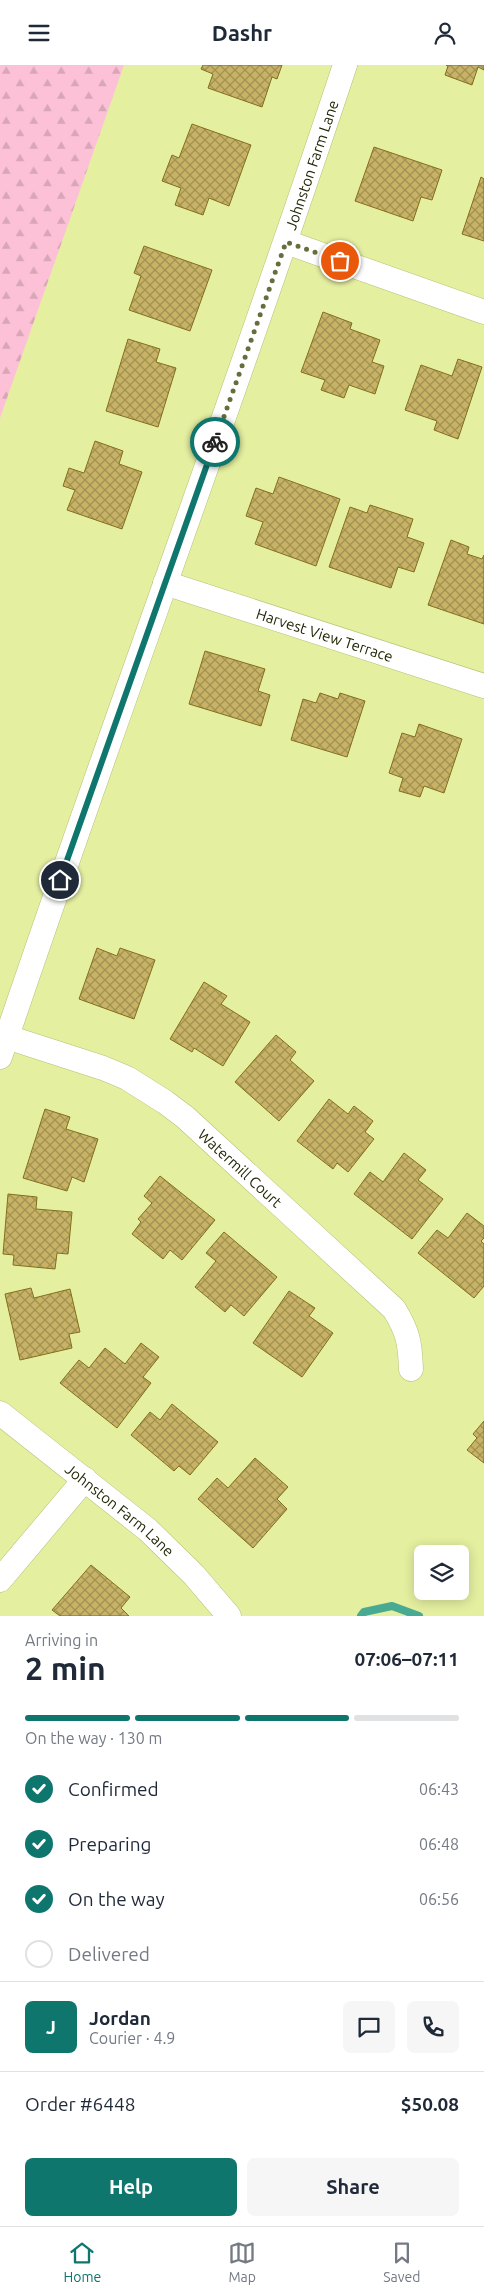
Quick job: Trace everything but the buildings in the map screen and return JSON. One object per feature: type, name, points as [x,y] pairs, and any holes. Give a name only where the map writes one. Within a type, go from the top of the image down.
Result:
[{"type":"street","name":"Johnston Farm Lane","points":[[3,1047],[286,242],[345,65]]},
{"type":"street","points":[[286,242],[484,312]]},
{"type":"street","name":"Harvest View Terrace","points":[[165,583],[484,686]]},
{"type":"street","name":"Watermill Court","points":[[3,1047],[103,1068],[127,1078],[144,1088],[185,1117],[394,1309],[406,1330],[410,1348],[411,1369]]},
{"type":"street","name":"Johnston Farm Lane","points":[[0,1413],[148,1530],[194,1575],[229,1616]]},
{"type":"street","points":[[0,1580],[85,1479]]},
{"type":"green space","points":[[0,65],[124,65],[0,418]]},
{"type":"waterway","points":[[361,1616],[364,1612],[392,1606],[419,1616]]},
{"type":"way so far","points":[[215,442],[286,242],[340,261]]},
{"type":"route","points":[[60,880],[215,442]]}]
